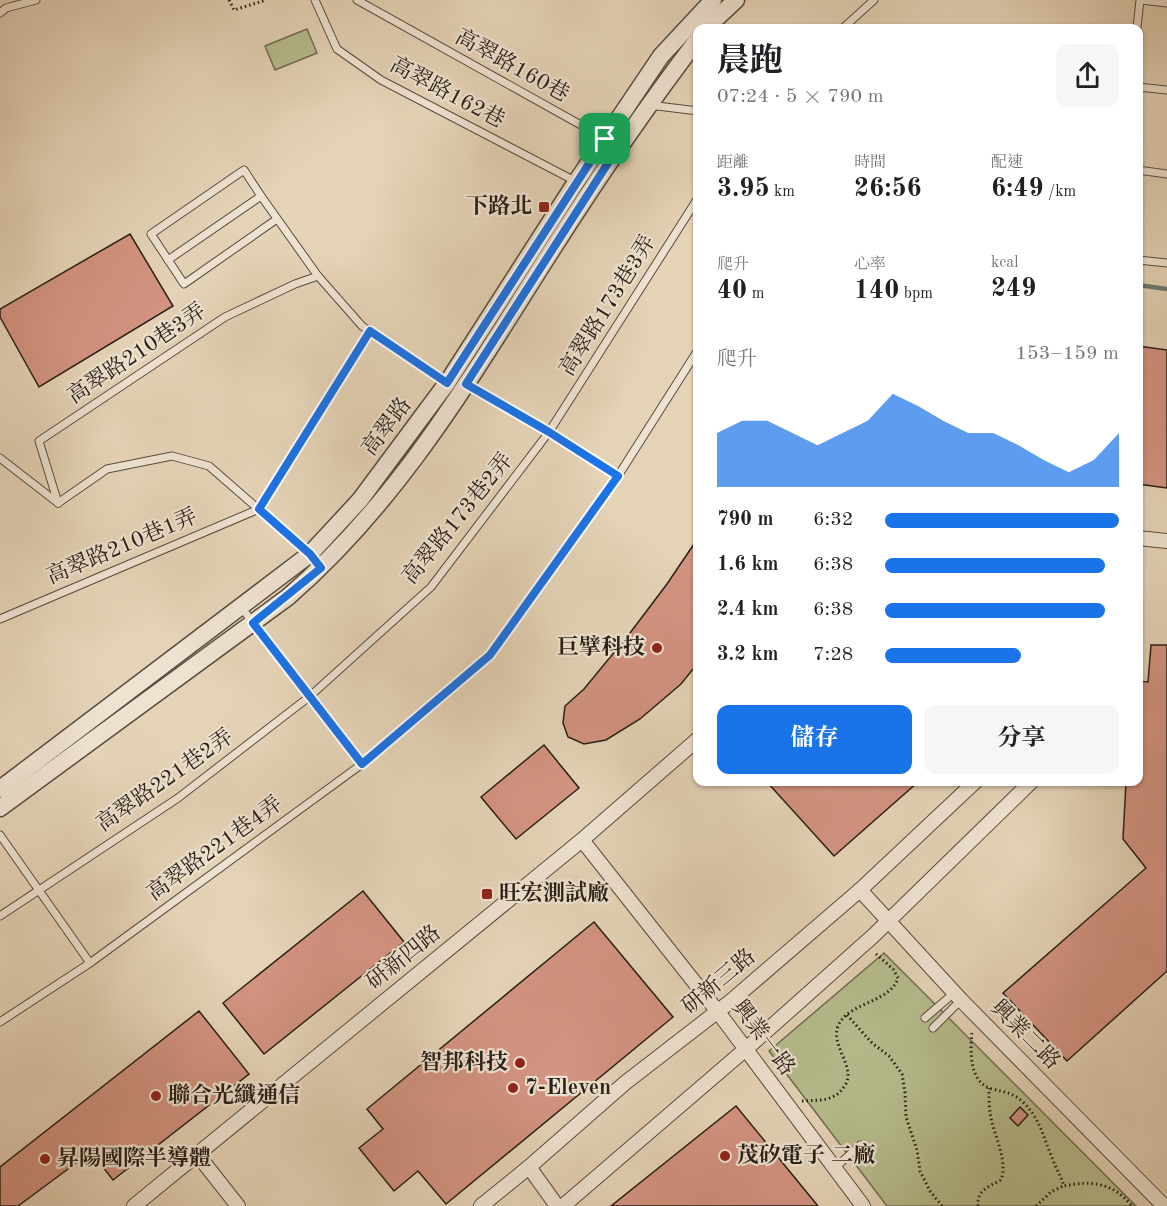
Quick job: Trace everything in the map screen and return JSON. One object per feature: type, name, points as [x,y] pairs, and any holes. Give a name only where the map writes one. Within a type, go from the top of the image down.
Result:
[{"type":"street","name":"高翠路","points":[[612,143],[630,102],[661,56],[712,0]]},
{"type":"street","points":[[710,24],[736,0]]},
{"type":"street","name":"高翠路","points":[[0,789],[310,554],[360,500],[447,383],[612,143],[647,105],[693,45]]},
{"type":"street","name":"高翠路","points":[[0,808],[253,623],[321,568],[374,512],[426,444],[466,384],[583,186]]},
{"type":"street","points":[[1143,539],[1167,541]]},
{"type":"street","name":"研新四路","points":[[134,1206],[582,840],[693,743]]},
{"type":"street","name":"研新三路","points":[[481,1206],[530,1167],[625,1083],[718,1012],[860,890],[971,786]]},
{"type":"street","points":[[563,1206],[746,1049],[890,921],[1027,786]]},
{"type":"street","name":"興業一路","points":[[582,840],[718,1012],[863,1206]]},
{"type":"street","name":"興業二路","points":[[860,890],[958,997],[1164,1206]]},
{"type":"street","points":[[197,1154],[238,1206]]},
{"type":"street","points":[[530,1167],[557,1206]]},
{"type":"lane","points":[[0,13],[6,8],[36,0]]},
{"type":"lane","name":"高翠路162巷","points":[[315,0],[337,49],[381,80],[583,186]]},
{"type":"lane","name":"高翠路160巷","points":[[357,0],[612,143]]},
{"type":"lane","points":[[847,24],[874,0]]},
{"type":"lane","points":[[1137,24],[1140,0],[1167,3]]},
{"type":"lane","points":[[1143,88],[1167,90]]},
{"type":"lane","points":[[630,102],[693,110]]},
{"type":"lane","points":[[277,219],[184,284],[151,234],[244,170],[318,276],[362,326],[447,383],[466,384],[549,432],[618,476]]},
{"type":"lane","points":[[1143,171],[1167,174]]},
{"type":"lane","points":[[168,260],[261,196]]},
{"type":"lane","name":"高翠路173巷3弄","points":[[549,432],[693,206]]},
{"type":"lane","points":[[1143,261],[1167,263]]},
{"type":"lane","name":"高翠路210巷3弄","points":[[58,503],[39,441],[225,317],[318,276]]},
{"type":"lane","points":[[259,509],[370,331]]},
{"type":"lane","name":"高翠路221巷4弄","points":[[0,1022],[90,963],[362,764],[490,655],[618,476],[693,358]]},
{"type":"lane","name":"高翠路173巷2弄","points":[[309,697],[431,587],[549,432]]},
{"type":"lane","points":[[0,458],[58,503],[107,469],[172,456],[208,466],[310,554],[321,568]]},
{"type":"lane","name":"高翠路210巷1弄","points":[[0,619],[259,509]]},
{"type":"lane","points":[[241,607],[362,764]]},
{"type":"lane","name":"高翠路221巷2弄","points":[[0,916],[178,798],[309,697]]},
{"type":"lane","points":[[0,835],[90,963]]},
{"type":"lane","points":[[925,1018],[958,997]]},
{"type":"lane","points":[[933,1028],[958,997]]},
{"type":"lane","points":[[835,1168],[860,1144]]},
{"type":"path","points":[[229,0],[234,10],[266,0]]},
{"type":"path","points":[[800,1102],[831,1098],[845,1087],[850,1074],[839,1047],[837,1028],[847,1015],[896,984],[898,978],[893,969],[876,954]]},
{"type":"path","points":[[847,1015],[872,1043],[889,1056],[902,1074],[906,1117],[917,1150],[920,1171],[930,1191],[942,1206]]},
{"type":"path","points":[[972,1033],[970,1049],[973,1068],[984,1085],[1013,1093],[1029,1109],[1042,1128],[1064,1186]]},
{"type":"path","points":[[978,1206],[978,1196],[982,1190],[1001,1180],[1003,1173],[1002,1158],[990,1116],[990,1088]]},
{"type":"path","points":[[1036,1206],[1051,1192],[1080,1182],[1105,1185],[1116,1191],[1132,1206]]},
{"type":"green space","points":[[307,29],[317,53],[275,70],[265,46]]},
{"type":"green space","points":[[884,953],[1136,1206],[887,1206],[769,1051]]},
{"type":"building","points":[[130,234],[173,306],[39,387],[0,317],[0,309]]},
{"type":"building","points":[[1143,347],[1167,350],[1167,488],[1143,485]]},
{"type":"building","name":"巨擘科技","points":[[693,545],[693,669],[681,684],[640,719],[606,740],[584,744],[568,737],[563,723],[565,706],[584,689],[667,584]]},
{"type":"building","points":[[1151,645],[1167,645],[1167,971],[1067,1061],[1003,993],[1146,868],[1123,839],[1126,786],[1143,786],[1143,682],[1148,682]]},
{"type":"building","points":[[544,745],[579,788],[516,839],[481,797]]},
{"type":"building","points":[[771,786],[913,786],[834,856]]},
{"type":"building","points":[[363,891],[404,942],[264,1054],[223,1003]]},
{"type":"building","name":"智邦科技","points":[[594,922],[673,1017],[446,1204],[418,1171],[394,1191],[359,1148],[383,1129],[367,1109]]},
{"type":"building","name":"聯合光纖通信","points":[[199,1011],[249,1074],[113,1180],[91,1152],[18,1206],[0,1206],[0,1167]]},
{"type":"building","name":"茂矽電子 二廠","points":[[736,1106],[818,1206],[611,1206]]},
{"type":"building","points":[[1020,1107],[1028,1115],[1018,1126],[1010,1118]]},
{"type":"waterway","points":[[1143,286],[1167,289]]},
{"type":"place","name":"下路北","points":[[544,207]]},
{"type":"place","name":"巨擘科技","points":[[657,648]]},
{"type":"place","name":"旺宏測試廠","points":[[487,894]]},
{"type":"place","name":"智邦科技","points":[[520,1063]]},
{"type":"place","name":"7-Eleven","points":[[513,1088]]},
{"type":"place","name":"聯合光纖通信","points":[[156,1096]]},
{"type":"place","name":"茂矽電子 二廠","points":[[725,1156]]},
{"type":"place","name":"昇陽國際半導體","points":[[45,1159]]},
{"type":"route","points":[[605,139],[619,146],[466,384],[549,432],[618,476],[490,655],[362,764],[253,623],[321,568],[310,554],[259,509],[370,331],[447,383],[605,139]]}]
